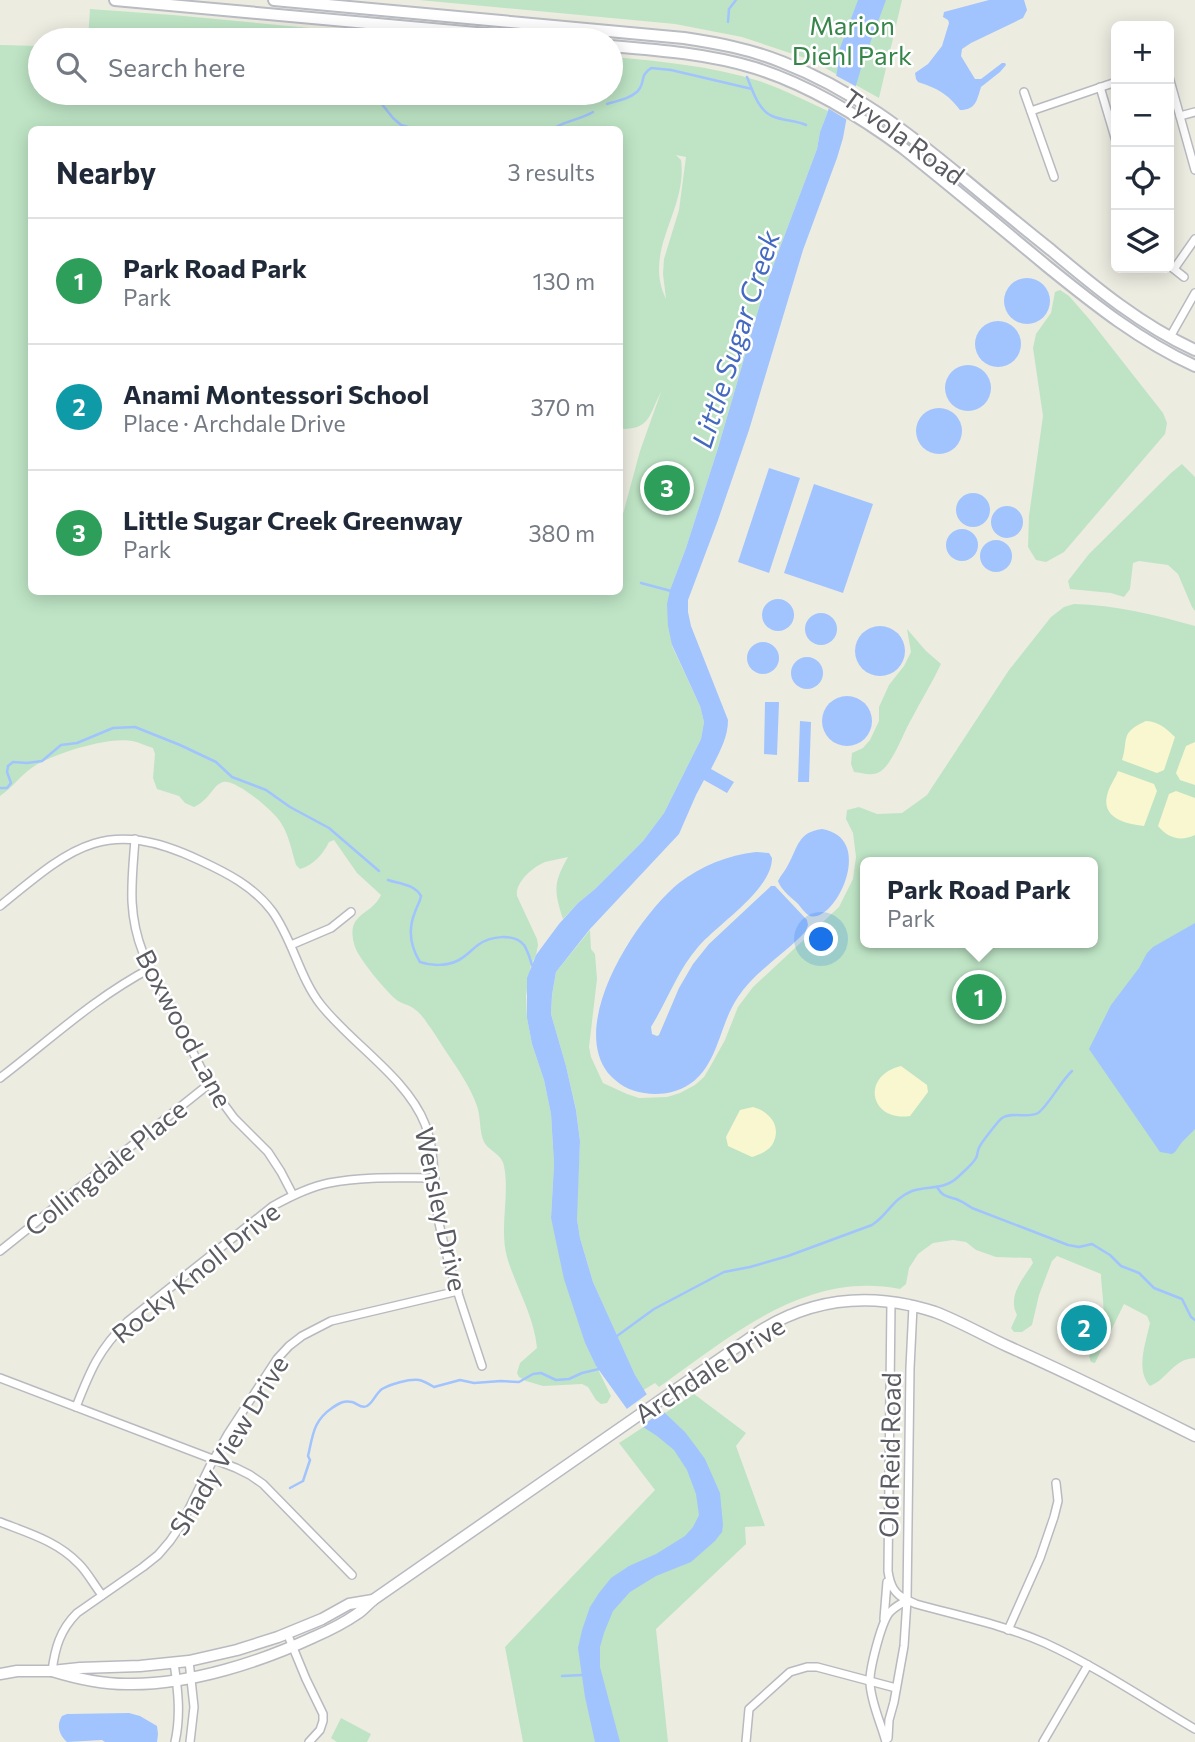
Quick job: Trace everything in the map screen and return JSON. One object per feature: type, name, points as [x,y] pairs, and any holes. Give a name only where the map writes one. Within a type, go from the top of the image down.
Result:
[{"type":"main road","points":[[115,0],[422,28]]},
{"type":"main road","name":"Tyvola Road","points":[[274,0],[569,28]]},
{"type":"main road","name":"Tyvola Road","points":[[623,33],[695,40],[758,53],[815,76],[857,98],[913,137],[1113,300],[1195,350]]},
{"type":"main road","name":"Tyvola Road","points":[[623,47],[729,61],[777,76],[812,91],[869,124],[924,165],[1110,316],[1165,351],[1195,366]]},
{"type":"street","points":[[1031,111],[1111,84]]},
{"type":"street","points":[[1171,84],[1195,170]]},
{"type":"street","points":[[1100,87],[1111,124]]},
{"type":"street","points":[[1024,92],[1054,177]]},
{"type":"street","points":[[1180,116],[1195,112]]},
{"type":"street","points":[[1174,265],[1195,239]]},
{"type":"street","points":[[1174,269],[1184,277]]},
{"type":"street","points":[[1170,337],[1195,293]]},
{"type":"street","name":"Wensley Drive","points":[[0,906],[50,865],[77,849],[116,839],[152,841],[177,849],[241,881],[257,895],[281,924],[318,1001],[396,1080],[416,1106],[430,1137],[440,1227],[481,1366]]},
{"type":"street","name":"Boxwood Lane","points":[[135,839],[131,890],[137,937],[209,1084],[234,1118],[273,1158],[293,1195]]},
{"type":"street","points":[[291,945],[331,928],[351,912]]},
{"type":"street","points":[[0,1078],[88,1007],[151,968]]},
{"type":"street","name":"Collingdale Place","points":[[0,1251],[209,1084]]},
{"type":"street","name":"Rocky Knoll Drive","points":[[76,1407],[97,1356],[114,1334],[265,1212],[293,1195],[329,1183],[435,1178]]},
{"type":"street","name":"Shady View Drive","points":[[52,1671],[55,1649],[62,1631],[77,1613],[143,1567],[170,1541],[181,1525],[214,1459],[277,1359],[302,1336],[322,1325],[341,1318],[458,1291]]},
{"type":"street","name":"Archdale Drive","points":[[52,1671],[103,1683],[131,1684],[177,1680],[234,1667],[326,1632],[356,1615],[373,1600],[760,1331],[789,1315],[817,1305],[869,1299],[932,1311],[1036,1357],[1195,1436]]},
{"type":"street","name":"Old Reid Road","points":[[891,1302],[888,1571],[894,1591],[907,1600]]},
{"type":"street","name":"Old Reid Road","points":[[907,1600],[913,1306]]},
{"type":"street","points":[[0,1378],[243,1471],[263,1484],[352,1574]]},
{"type":"street","points":[[1008,1630],[1055,1517],[1058,1501],[1056,1483]]},
{"type":"street","points":[[0,1522],[44,1539],[65,1551],[83,1569],[102,1595]]},
{"type":"street","points":[[887,1742],[870,1682],[884,1624],[888,1571]]},
{"type":"street","name":"Archdale Drive","points":[[0,1674],[189,1661],[237,1650],[323,1619],[349,1604],[373,1600]]},
{"type":"street","points":[[884,1624],[890,1612],[907,1600]]},
{"type":"street","points":[[907,1600],[1044,1643],[1088,1665],[1195,1728]]},
{"type":"street","points":[[887,1742],[904,1646],[907,1600]]},
{"type":"street","points":[[287,1633],[323,1714],[320,1730],[309,1742]]},
{"type":"street","points":[[174,1663],[179,1708],[175,1740],[190,1742],[194,1707],[189,1661]]},
{"type":"street","points":[[1043,1742],[1088,1665]]},
{"type":"street","points":[[746,1742],[748,1709],[790,1672],[817,1667],[896,1688]]},
{"type":"green space","name":"Marion Diehl Park","points":[[419,0],[902,0],[879,98],[811,60],[742,37],[675,24]]},
{"type":"green space","points":[[90,9],[311,28],[89,28]]},
{"type":"green space","points":[[0,45],[28,46],[28,105],[623,105],[623,58],[723,71],[759,81],[828,111],[817,149],[764,290],[718,448],[670,590],[672,646],[700,706],[704,722],[701,739],[664,813],[643,841],[563,919],[556,887],[568,857],[535,867],[522,880],[517,891],[538,945],[531,965],[526,996],[527,1018],[551,1114],[554,1164],[551,1218],[585,1343],[611,1396],[607,1403],[601,1404],[588,1387],[582,1384],[543,1386],[526,1381],[517,1373],[520,1363],[537,1348],[529,1313],[507,1257],[504,1223],[506,1177],[503,1162],[484,1142],[474,1099],[432,1030],[417,1011],[398,1001],[388,991],[368,968],[355,947],[353,927],[356,921],[381,895],[357,873],[334,840],[329,842],[314,862],[300,869],[296,865],[281,823],[255,797],[229,782],[223,782],[194,807],[185,803],[179,796],[157,789],[153,778],[153,748],[132,741],[110,741],[53,757],[29,770],[0,796]],"holes":[[[676,155],[686,157],[679,210],[664,259],[666,299],[660,281],[659,264],[681,178],[681,160]]]},
{"type":"green space","points":[[1060,290],[1069,296],[1090,320],[1163,413],[1167,423],[1165,434],[1064,552],[1046,562],[1036,560],[1028,547],[1029,516],[1043,416],[1033,348],[1036,334],[1051,313],[1055,292]]},
{"type":"green space","points":[[1182,464],[1195,477],[1195,611],[1178,574],[1168,565],[1139,561],[1133,563],[1130,589],[1124,597],[1070,589],[1068,581],[1089,554]]},
{"type":"green space","points":[[1074,604],[1120,608],[1195,626],[1195,1358],[1176,1365],[1150,1386],[1142,1364],[1150,1323],[1147,1316],[1124,1304],[1095,1363],[1091,1362],[1090,1349],[1101,1331],[1104,1319],[1101,1274],[1057,1256],[1052,1261],[1039,1295],[1032,1325],[1022,1332],[1014,1332],[1011,1328],[1017,1315],[1014,1308],[1015,1294],[1033,1263],[1031,1258],[996,1257],[976,1250],[966,1242],[953,1240],[933,1243],[918,1254],[909,1268],[906,1284],[900,1289],[866,1286],[833,1289],[801,1298],[742,1329],[659,1387],[655,1383],[642,1391],[593,1282],[580,1238],[577,1202],[580,1141],[576,1109],[551,1014],[556,972],[590,930],[597,979],[589,1047],[603,1083],[639,1098],[667,1097],[695,1085],[710,1067],[725,1040],[738,1007],[753,987],[839,907],[853,879],[856,857],[853,833],[846,819],[847,810],[859,807],[877,814],[902,813],[927,795],[1009,670],[1051,617],[1064,607]]},
{"type":"green space","points":[[907,629],[941,664],[885,767],[875,774],[854,772],[851,764],[852,753],[863,748],[870,740],[879,721],[879,707],[889,685],[911,652]]},
{"type":"green space","points":[[694,1394],[746,1433],[736,1446],[765,1526],[745,1527],[746,1544],[656,1629],[668,1742],[523,1742],[505,1647],[655,1490],[619,1443]]},
{"type":"green space","points":[[341,1718],[371,1734],[367,1742],[337,1742],[331,1738]]},
{"type":"sand","points":[[1146,721],[1159,724],[1175,737],[1164,770],[1157,773],[1122,760],[1128,733]]},
{"type":"sand","points":[[1195,742],[1195,785],[1180,780],[1176,773],[1186,746]]},
{"type":"sand","points":[[1118,771],[1154,784],[1157,791],[1144,826],[1122,821],[1107,808],[1108,792]]},
{"type":"sand","points":[[1176,791],[1195,798],[1195,835],[1190,837],[1175,838],[1158,826],[1169,794]]},
{"type":"sand","points":[[901,1066],[927,1085],[928,1092],[910,1116],[896,1116],[886,1112],[875,1097],[879,1079],[888,1071]]},
{"type":"sand","points":[[753,1107],[772,1119],[776,1135],[768,1149],[752,1157],[728,1146],[726,1137],[740,1110]]},
{"type":"water","points":[[858,0],[886,0],[862,65],[837,158],[803,250],[749,430],[688,600],[691,626],[728,720],[725,739],[711,769],[734,782],[727,793],[704,780],[679,834],[590,929],[556,972],[552,995],[551,1014],[576,1110],[580,1141],[577,1219],[593,1282],[635,1375],[649,1398],[685,1432],[705,1459],[720,1493],[723,1525],[722,1532],[715,1541],[691,1562],[656,1576],[630,1592],[613,1611],[600,1647],[600,1667],[620,1742],[595,1742],[578,1648],[590,1607],[611,1578],[685,1536],[699,1515],[696,1494],[687,1470],[674,1450],[637,1423],[596,1366],[585,1343],[564,1279],[551,1218],[554,1164],[551,1114],[527,1018],[527,978],[536,955],[559,924],[643,841],[664,813],[701,739],[704,722],[700,706],[672,645],[667,604],[718,448],[764,290],[817,149],[837,72],[840,48]]},
{"type":"water","points":[[989,0],[1024,0],[1027,10],[1023,18],[962,49],[961,56],[975,79],[981,79],[1002,63],[1006,65],[981,87],[973,106],[960,110],[942,92],[918,82],[915,73],[928,64],[942,46],[949,23],[943,17],[944,12]]},
{"type":"water","points":[[1027,278],[1043,285],[1050,301],[1043,317],[1027,324],[1011,317],[1004,301],[1011,285]]},
{"type":"water","points":[[998,321],[1014,328],[1021,344],[1014,360],[998,367],[982,360],[975,344],[982,328]]},
{"type":"water","points":[[968,365],[984,372],[991,388],[984,404],[968,411],[952,404],[945,388],[952,372]]},
{"type":"water","points":[[939,408],[955,415],[962,431],[955,447],[939,454],[923,447],[916,431],[923,415]]},
{"type":"water","points":[[769,468],[800,478],[769,573],[738,562]]},
{"type":"water","points":[[814,484],[873,504],[843,593],[784,573]]},
{"type":"water","points":[[973,493],[985,498],[990,510],[985,522],[973,527],[961,522],[956,510],[961,498]]},
{"type":"water","points":[[1007,506],[1018,511],[1023,522],[1018,533],[1007,538],[996,533],[991,522],[996,511]]},
{"type":"water","points":[[962,529],[973,534],[978,545],[973,556],[962,561],[951,556],[946,545],[951,534]]},
{"type":"water","points":[[996,540],[1007,545],[1012,556],[1007,567],[996,572],[985,567],[980,556],[985,545]]},
{"type":"water","points":[[778,599],[789,604],[794,615],[789,626],[778,631],[767,626],[762,615],[767,604]]},
{"type":"water","points":[[821,613],[832,618],[837,629],[832,640],[821,645],[810,640],[805,629],[810,618]]},
{"type":"water","points":[[880,626],[898,633],[905,651],[898,669],[880,676],[862,669],[855,651],[862,633]]},
{"type":"water","points":[[763,642],[774,647],[779,658],[774,669],[763,674],[752,669],[747,658],[752,647]]},
{"type":"water","points":[[807,657],[818,662],[823,673],[818,684],[807,689],[796,684],[791,673],[796,662]]},
{"type":"water","points":[[847,696],[865,703],[872,721],[865,739],[847,746],[829,739],[822,721],[829,703]]},
{"type":"water","points":[[765,702],[779,702],[777,755],[764,754]]},
{"type":"water","points":[[800,721],[811,722],[809,782],[798,782]]},
{"type":"water","points":[[822,829],[838,836],[847,848],[849,863],[846,879],[830,907],[820,915],[810,916],[785,892],[778,881],[803,837]]},
{"type":"water","points":[[756,852],[769,853],[772,858],[770,870],[743,906],[691,956],[651,1027],[652,1034],[659,1035],[679,988],[709,944],[771,886],[775,886],[807,920],[806,931],[761,971],[738,997],[709,1063],[694,1081],[677,1090],[657,1094],[639,1092],[624,1086],[608,1073],[598,1052],[596,1026],[602,999],[628,944],[645,919],[679,883],[715,862]]},
{"type":"water","points":[[1195,923],[1195,1129],[1172,1154],[1160,1152],[1089,1049],[1111,1005],[1147,953]]},
{"type":"water","points":[[129,1713],[157,1726],[157,1742],[67,1742],[59,1730],[60,1719],[67,1714]]},
{"type":"pier","points":[[833,74],[859,88],[849,121],[826,107]]},
{"type":"pier","points":[[650,1392],[665,1409],[639,1428],[624,1411]]},
{"type":"waterway","points":[[728,22],[729,9],[736,0]]},
{"type":"waterway","points":[[623,100],[637,91],[644,75],[651,68],[671,70],[752,89]]},
{"type":"waterway","points":[[747,77],[756,99],[767,113],[776,118],[806,125]]},
{"type":"waterway","points":[[383,105],[393,118],[405,126]]},
{"type":"waterway","points":[[559,126],[593,112]]},
{"type":"waterway","points":[[641,583],[671,591]]},
{"type":"waterway","points":[[0,788],[7,788],[11,783],[7,772],[8,766],[13,762],[42,761],[61,745],[77,743],[113,728],[135,727],[216,762],[232,777],[266,790],[290,807],[329,828],[379,871]]},
{"type":"waterway","points":[[388,880],[411,887],[421,896],[411,931],[412,944],[420,962],[438,965],[453,963],[483,942],[508,937],[524,945],[532,965]]},
{"type":"waterway","points":[[616,1339],[654,1309],[724,1272],[788,1256],[872,1225],[905,1194],[947,1184],[975,1160],[980,1146],[1002,1118],[1038,1113],[1072,1071]]},
{"type":"waterway","points":[[937,1187],[945,1196],[972,1208],[1068,1245],[1079,1247],[1092,1244],[1110,1255],[1121,1266],[1139,1273],[1154,1288],[1182,1299],[1195,1320]]},
{"type":"waterway","points":[[290,1488],[303,1481],[317,1423],[341,1403],[352,1402],[365,1407],[382,1389],[410,1380],[421,1380],[434,1387],[460,1380],[474,1383],[519,1382],[533,1374],[541,1373],[556,1380],[569,1379],[599,1369]]},
{"type":"waterway","points":[[562,1676],[583,1675]]},
{"type":"place","name":"Little Sugar Creek Greenway","points":[[667,488]]},
{"type":"place","name":"Park Road Park","points":[[979,997]]},
{"type":"place","name":"Anami Montessori School","points":[[1084,1328]]},
{"type":"water label","name":"Little Sugar Creek","points":[[735,339]]}]
